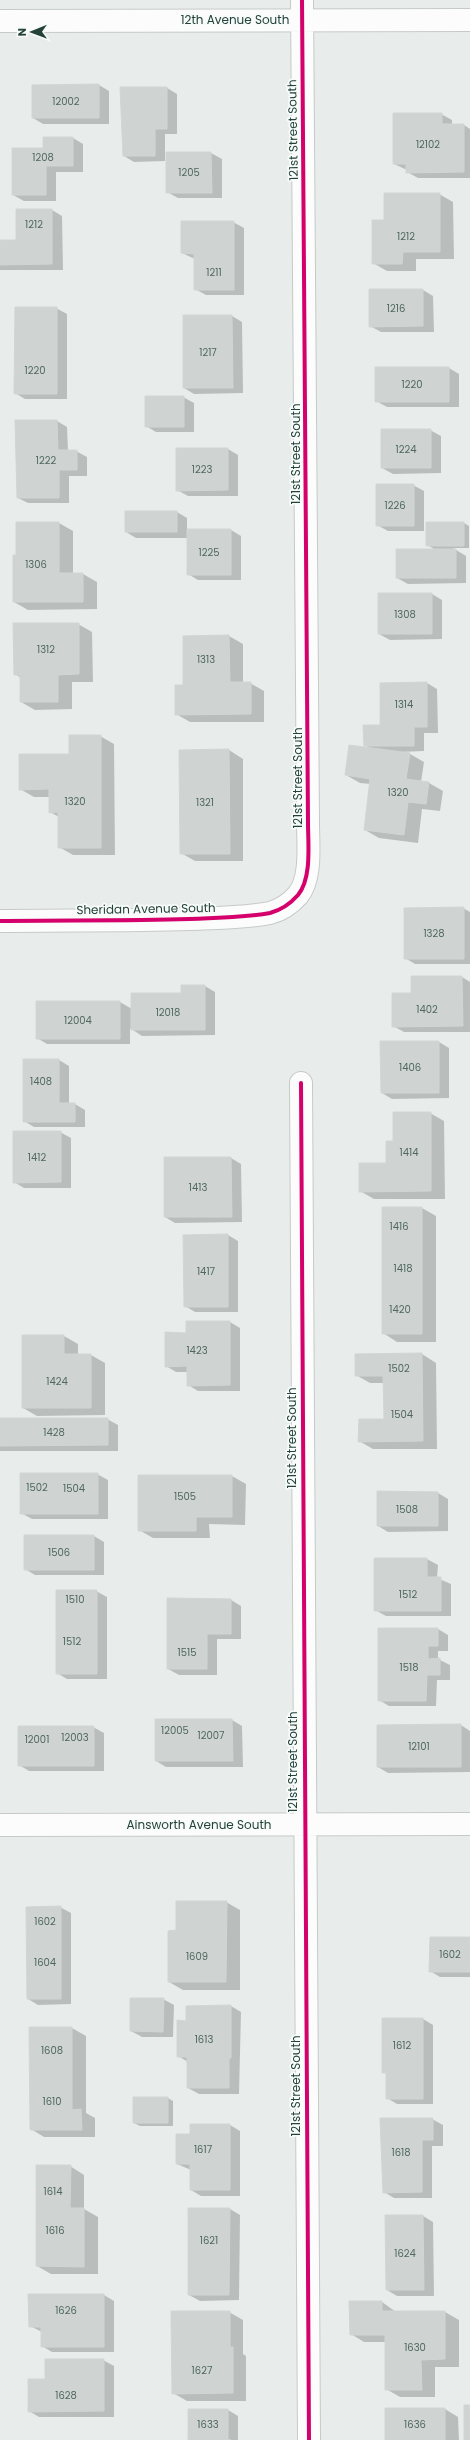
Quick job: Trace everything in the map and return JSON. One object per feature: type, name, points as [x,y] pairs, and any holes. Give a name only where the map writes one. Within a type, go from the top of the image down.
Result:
[{"type":"street","name":"12th Avenue South","points":[[0,21],[302,10],[470,20]]},
{"type":"street","name":"121st Street South","points":[[290,903],[299,893],[305,880],[308,846],[302,10]]},
{"type":"street","name":"Sheridan Avenue South","points":[[0,921],[223,917],[271,912],[290,903]]},
{"type":"street","name":"121st Street South","points":[[301,1083],[304,1825],[309,2440]]},
{"type":"street","name":"Ainsworth Avenue South","points":[[0,1826],[470,1824]]},
{"type":"building","points":[[99,84],[99,118],[32,118],[32,85]]},
{"type":"building","points":[[120,87],[167,87],[167,129],[155,129],[155,156],[123,156]]},
{"type":"building","points":[[393,113],[442,113],[442,124],[464,124],[464,172],[406,173],[406,164],[393,164]]},
{"type":"building","points":[[43,137],[73,137],[73,166],[46,166],[46,195],[12,195],[12,148],[43,148]]},
{"type":"building","points":[[166,152],[211,152],[212,193],[166,193]]},
{"type":"building","points":[[384,193],[440,193],[440,252],[403,252],[402,264],[372,264],[372,220],[384,220]]},
{"type":"building","points":[[16,209],[52,209],[52,264],[0,265],[0,240],[16,240]]},
{"type":"building","points":[[181,221],[234,221],[234,290],[194,290],[194,254],[181,253]]},
{"type":"building","points":[[369,289],[423,289],[423,326],[369,327]]},
{"type":"building","points":[[15,307],[57,307],[57,394],[14,394]]},
{"type":"building","points":[[183,315],[232,315],[233,388],[183,388]]},
{"type":"building","points":[[375,367],[449,367],[449,402],[375,402]]},
{"type":"building","points":[[145,396],[184,396],[184,427],[145,427]]},
{"type":"building","points":[[15,420],[57,420],[58,450],[77,450],[77,470],[59,470],[59,498],[17,498]]},
{"type":"building","points":[[381,429],[431,429],[431,468],[381,468]]},
{"type":"building","points":[[176,448],[228,448],[228,490],[176,491]]},
{"type":"building","points":[[376,484],[414,484],[414,526],[376,526]]},
{"type":"building","points":[[125,511],[177,511],[177,532],[125,532]]},
{"type":"building","points":[[16,522],[59,522],[59,573],[83,573],[83,602],[13,602],[13,555],[16,555]]},
{"type":"building","points":[[426,522],[464,522],[464,546],[426,546]]},
{"type":"building","points":[[187,529],[231,529],[231,575],[187,575]]},
{"type":"building","points":[[396,549],[456,549],[456,578],[396,578]]},
{"type":"building","points":[[378,593],[432,593],[432,634],[378,634]]},
{"type":"building","points":[[13,623],[79,623],[79,674],[58,675],[58,702],[20,702],[20,675],[14,675]]},
{"type":"building","points":[[229,635],[230,682],[251,682],[251,714],[175,715],[175,685],[183,685],[183,636]]},
{"type":"building","points":[[427,682],[427,727],[414,727],[414,746],[364,746],[363,725],[380,725],[380,683]]},
{"type":"building","points":[[69,735],[101,735],[101,848],[58,848],[58,812],[49,813],[49,789],[19,790],[19,754],[69,754]]},
{"type":"building","points":[[349,745],[410,753],[406,779],[429,782],[426,804],[408,802],[404,835],[364,830],[370,779],[345,775]]},
{"type":"building","points":[[229,749],[230,854],[180,854],[179,750]]},
{"type":"building","points":[[464,907],[464,959],[404,959],[404,908]]},
{"type":"building","points":[[411,976],[462,976],[463,1026],[392,1027],[392,993],[411,993]]},
{"type":"building","points":[[181,985],[205,985],[205,1030],[131,1030],[131,993],[181,993]]},
{"type":"building","points":[[36,1001],[120,1001],[120,1039],[36,1039]]},
{"type":"building","points":[[380,1041],[439,1041],[439,1093],[381,1093]]},
{"type":"building","points":[[23,1059],[59,1059],[59,1103],[75,1103],[75,1122],[23,1122]]},
{"type":"building","points":[[393,1112],[431,1112],[431,1191],[359,1192],[359,1163],[386,1163],[386,1141],[393,1141]]},
{"type":"building","points":[[13,1131],[61,1131],[61,1182],[13,1183]]},
{"type":"building","points":[[164,1157],[231,1157],[232,1217],[164,1217]]},
{"type":"building","points":[[382,1207],[422,1207],[422,1334],[382,1334]]},
{"type":"building","points":[[228,1234],[228,1307],[184,1307],[183,1235]]},
{"type":"building","points":[[186,1321],[230,1321],[230,1385],[187,1386],[187,1366],[165,1367],[165,1332],[186,1333]]},
{"type":"building","points":[[22,1335],[64,1335],[64,1354],[91,1354],[91,1408],[22,1408]]},
{"type":"building","points":[[422,1353],[423,1441],[358,1442],[359,1419],[384,1419],[383,1376],[355,1376],[355,1354]]},
{"type":"building","points":[[0,1418],[108,1418],[108,1445],[0,1446]]},
{"type":"building","points":[[20,1473],[98,1473],[98,1514],[20,1514]]},
{"type":"building","points":[[138,1475],[232,1475],[232,1517],[196,1517],[196,1531],[138,1531]]},
{"type":"building","points":[[377,1491],[438,1492],[438,1526],[377,1526]]},
{"type":"building","points":[[24,1535],[94,1535],[94,1570],[24,1570]]},
{"type":"building","points":[[374,1558],[427,1558],[427,1577],[441,1577],[441,1611],[374,1611]]},
{"type":"building","points":[[56,1590],[97,1590],[97,1674],[56,1674]]},
{"type":"building","points":[[167,1598],[231,1599],[231,1634],[207,1634],[207,1669],[167,1669]]},
{"type":"building","points":[[378,1628],[438,1628],[438,1646],[428,1646],[428,1659],[440,1658],[440,1675],[427,1675],[426,1701],[378,1701]]},
{"type":"building","points":[[155,1719],[232,1719],[233,1761],[155,1761]]},
{"type":"building","points":[[461,1724],[461,1767],[377,1767],[377,1725]]},
{"type":"building","points":[[18,1726],[94,1726],[94,1766],[18,1766]]},
{"type":"building","points":[[176,1901],[227,1901],[226,1982],[168,1982],[168,1931],[176,1930]]},
{"type":"building","points":[[61,1906],[61,1999],[27,1999],[26,1907]]},
{"type":"building","points":[[430,1937],[470,1937],[470,1972],[429,1972]]},
{"type":"building","points":[[130,1998],[164,1998],[163,2032],[130,2031]]},
{"type":"building","points":[[231,2005],[231,2058],[229,2058],[229,2088],[187,2088],[187,2057],[177,2057],[177,2020],[186,2021],[186,2006]]},
{"type":"building","points":[[382,2018],[423,2018],[423,2099],[386,2099],[386,2073],[382,2073]]},
{"type":"building","points":[[29,2027],[72,2027],[72,2110],[81,2109],[82,2130],[30,2130]]},
{"type":"building","points":[[133,2097],[168,2097],[168,2123],[133,2123]]},
{"type":"building","points":[[380,2118],[433,2118],[433,2140],[422,2140],[422,2192],[383,2193]]},
{"type":"building","points":[[190,2124],[230,2124],[230,2190],[190,2190],[190,2164],[176,2164],[176,2134],[190,2134]]},
{"type":"building","points":[[36,2165],[71,2165],[70,2208],[84,2208],[84,2267],[36,2266]]},
{"type":"building","points":[[188,2208],[230,2208],[229,2295],[188,2295]]},
{"type":"building","points":[[385,2215],[423,2215],[424,2290],[386,2290]]},
{"type":"building","points":[[28,2294],[104,2294],[104,2347],[41,2347],[41,2327],[29,2327]]},
{"type":"building","points":[[349,2301],[382,2301],[382,2311],[445,2311],[445,2359],[421,2360],[422,2390],[385,2390],[385,2335],[350,2335]]},
{"type":"building","points":[[171,2311],[230,2311],[230,2347],[233,2347],[233,2393],[172,2394]]},
{"type":"building","points":[[45,2359],[104,2359],[104,2411],[28,2412],[28,2379],[45,2379]]},
{"type":"building","points":[[464,2405],[470,2405],[470,2440],[464,2440]]},
{"type":"building","points":[[385,2408],[445,2408],[445,2440],[385,2440]]},
{"type":"building","points":[[188,2409],[228,2409],[228,2440],[188,2440]]},
{"type":"cycle path","points":[[0,921],[165,920],[230,918],[260,915],[274,912],[289,903],[298,895],[305,880],[309,851],[302,0]]},
{"type":"cycle path","points":[[301,1083],[309,2440]]}]
